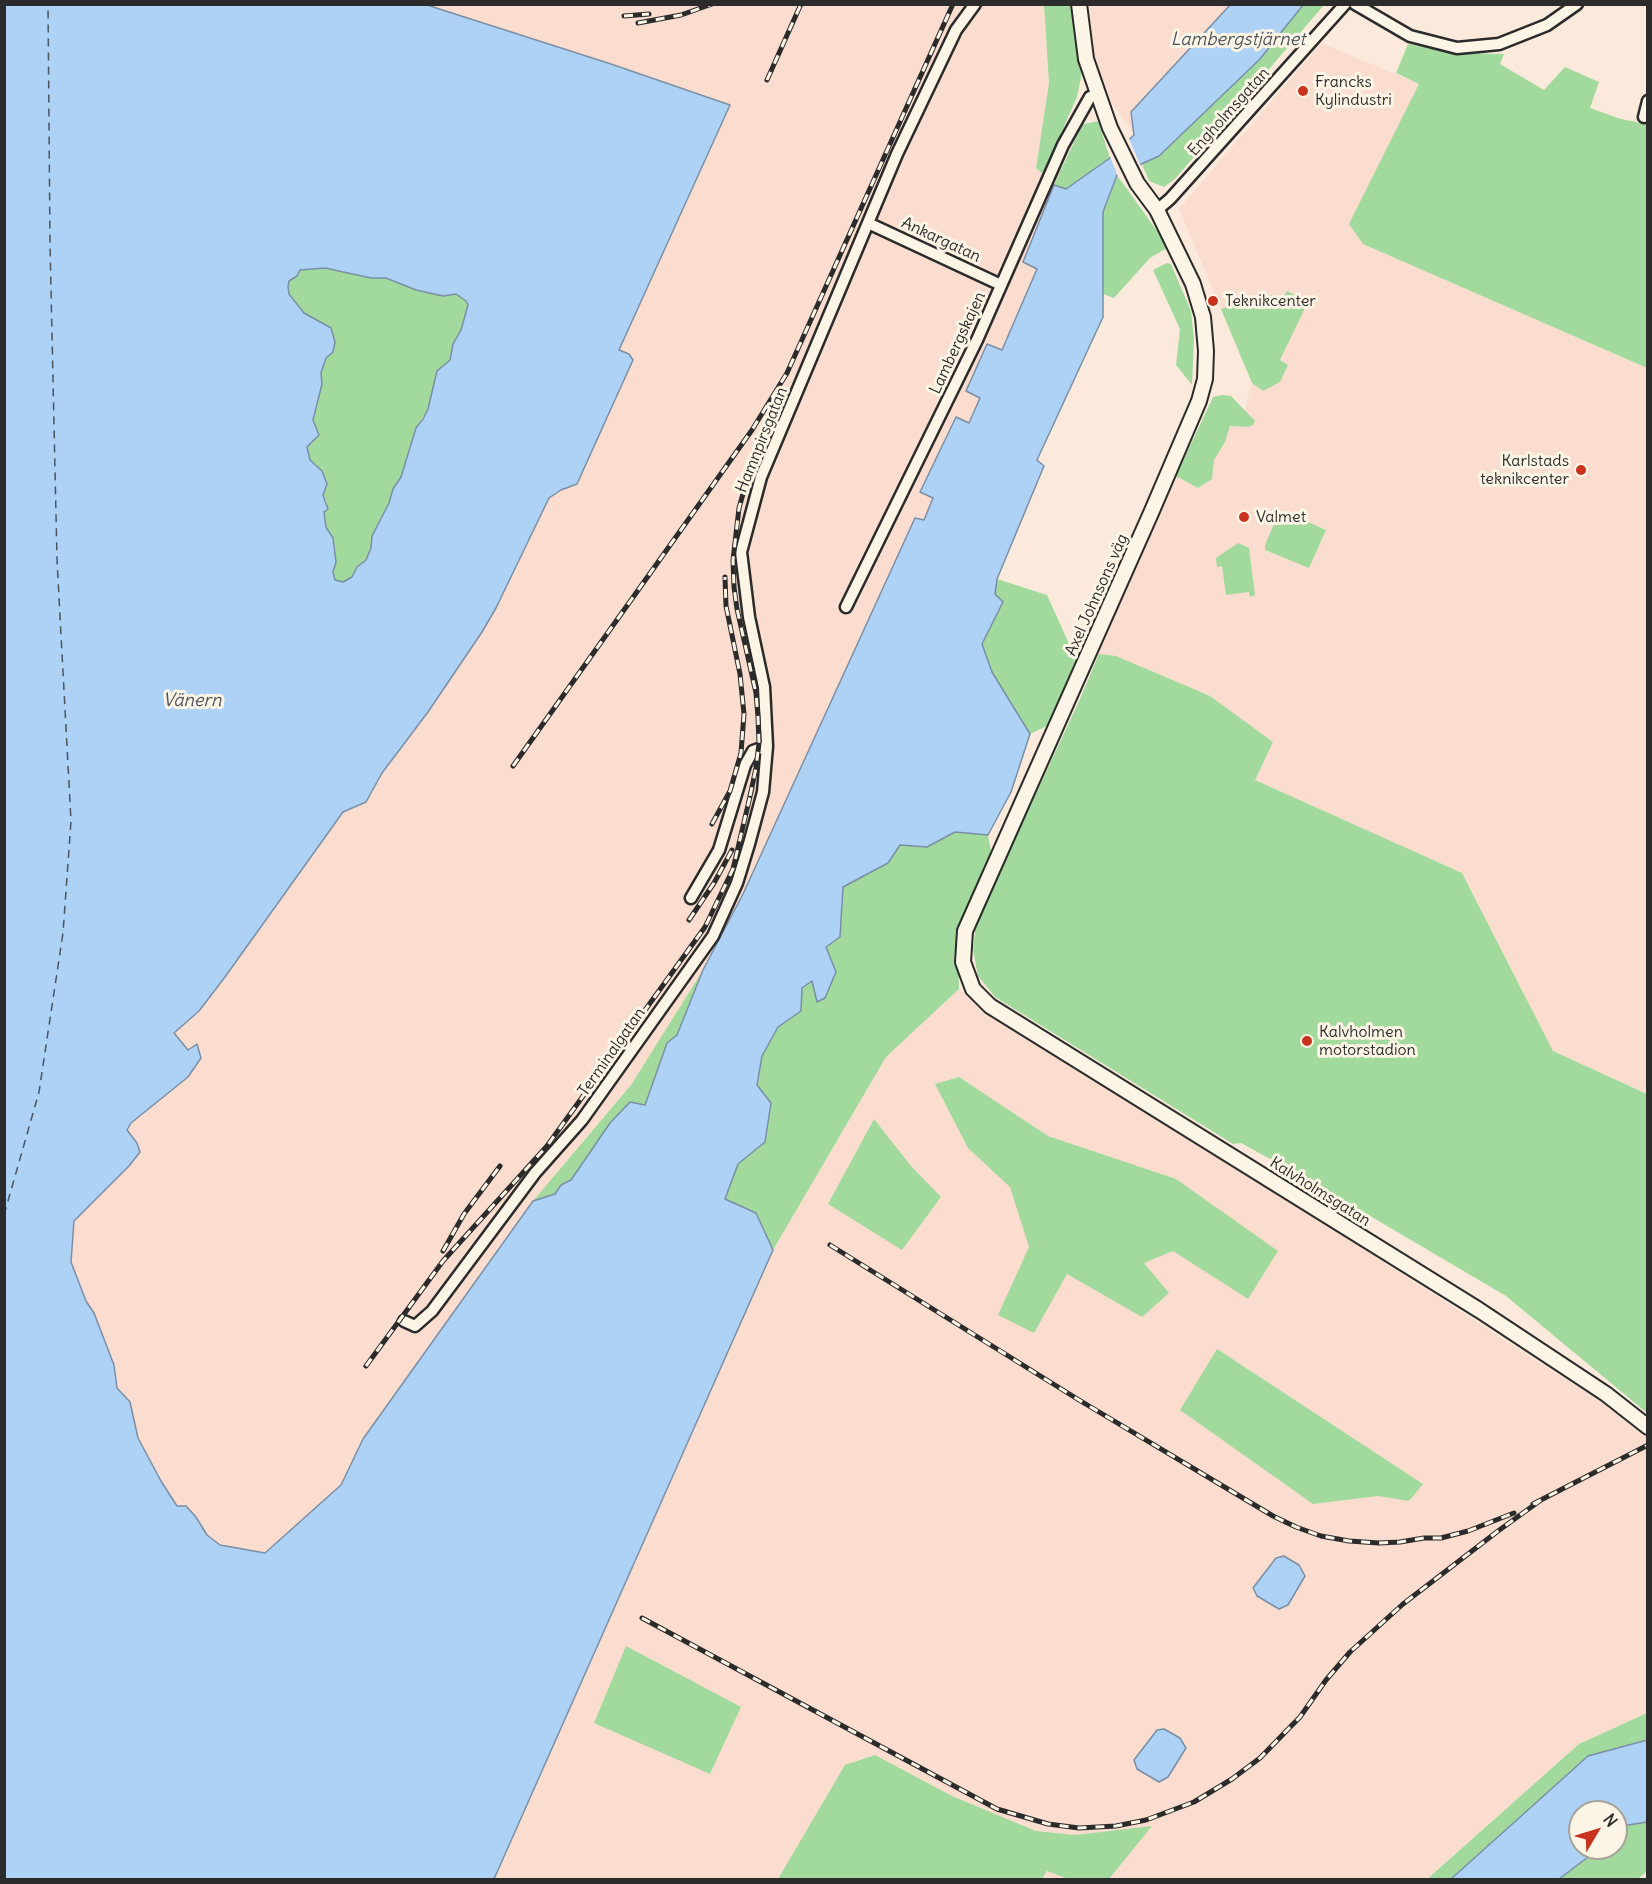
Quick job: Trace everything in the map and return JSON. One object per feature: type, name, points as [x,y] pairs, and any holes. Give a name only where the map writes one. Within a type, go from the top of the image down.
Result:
[{"type":"street","name":"Hamnpirsgatan","points":[[766,746],[764,687],[749,617],[741,552],[761,477],[897,154],[956,30],[975,4]]},
{"type":"street","name":"Axel Johnsons väg","points":[[973,989],[963,962],[965,931],[1151,513],[1199,401],[1205,379],[1206,351],[1203,317],[1192,284],[1156,210],[1137,183],[1110,128],[1086,59],[1079,4]]},
{"type":"street","name":"Engholmsgatan","points":[[1156,210],[1180,188],[1345,4]]},
{"type":"street","points":[[1355,4],[1410,36],[1457,48],[1499,44],[1547,25],[1576,4]]},
{"type":"street","name":"Lambergskajen","points":[[846,607],[1001,285],[1068,136],[1090,97],[1097,94]]},
{"type":"street","points":[[1644,117],[1647,101]]},
{"type":"street","name":"Ankargatan","points":[[868,223],[1001,285]]},
{"type":"street","points":[[692,898],[719,850],[745,765],[753,751],[766,746]]},
{"type":"street","name":"Terminalgatan","points":[[404,1321],[415,1326],[432,1311],[535,1173],[582,1120],[713,936],[737,883],[763,792],[766,746]]},
{"type":"street","name":"Kalvholmsgatan","points":[[973,989],[990,1006],[1479,1310],[1605,1394],[1647,1427]]},
{"type":"shaded area","points":[[427,5],[1044,5],[1049,83],[1036,168],[1054,185],[1023,262],[1037,268],[1001,350],[987,345],[966,391],[981,397],[969,423],[955,417],[920,491],[933,498],[924,520],[915,518],[743,895],[703,970],[631,1085],[520,1217],[363,1439],[341,1485],[265,1553],[220,1545],[207,1535],[186,1506],[178,1506],[161,1481],[138,1438],[130,1402],[117,1388],[114,1365],[71,1262],[74,1221],[129,1166],[137,1143],[126,1130],[131,1123],[188,1077],[201,1058],[197,1044],[188,1051],[174,1034],[199,1011],[225,977],[343,812],[366,802],[382,773],[428,712],[482,632],[549,498],[577,484],[633,361],[619,351],[730,106]]},
{"type":"shaded area","points":[[1088,5],[1230,5],[1131,112],[1134,134],[1113,105],[1099,71],[1091,44]]},
{"type":"shaded area","points":[[1321,43],[1419,84],[1378,169],[1363,244],[1647,368],[1647,1094],[1553,1051],[1462,873],[1080,699],[1140,553],[1213,399],[1245,410],[1252,383],[1179,209]]},
{"type":"shaded area","points":[[959,989],[1592,1396],[1647,1420],[1647,1713],[1579,1744],[1426,1879],[494,1880],[773,1250],[886,1057]]},
{"type":"green space","points":[[1044,5],[1073,5],[1082,72],[1077,97],[1043,174],[1036,168],[1049,83]]},
{"type":"green space","points":[[1303,5],[1324,5],[1175,179],[1164,187],[1149,181],[1142,164],[1159,156],[1260,59]]},
{"type":"green space","points":[[1408,44],[1454,53],[1504,54],[1500,64],[1544,90],[1565,67],[1599,82],[1590,108],[1621,119],[1647,124],[1647,368],[1363,244],[1349,224],[1419,84],[1396,73]]},
{"type":"green space","points":[[1098,121],[1110,158],[1066,190],[1054,185],[1080,129],[1084,124]]},
{"type":"green space","points":[[1117,175],[1167,248],[1150,258],[1114,298],[1103,294],[1103,212]]},
{"type":"green space","points":[[1167,263],[1171,264],[1191,311],[1194,339],[1192,385],[1176,365],[1180,329],[1153,270]]},
{"type":"green space","points":[[325,268],[371,278],[386,278],[416,290],[443,296],[456,294],[468,305],[461,330],[453,344],[450,360],[437,371],[428,409],[416,428],[401,477],[393,489],[389,503],[372,536],[371,548],[366,560],[357,567],[352,577],[343,582],[335,580],[333,572],[336,562],[333,538],[326,527],[323,512],[327,502],[323,495],[322,471],[310,460],[307,447],[322,384],[321,373],[326,358],[333,352],[335,342],[331,328],[304,313],[289,294],[288,287],[289,281],[297,276],[300,270]]},
{"type":"green space","points":[[1287,291],[1308,302],[1280,360],[1288,365],[1280,382],[1263,391],[1252,383],[1221,309],[1264,294],[1283,298]]},
{"type":"green space","points":[[1231,396],[1255,421],[1248,427],[1230,426],[1225,442],[1214,460],[1212,479],[1198,488],[1176,476],[1213,397]]},
{"type":"green space","points":[[1284,511],[1326,530],[1309,568],[1265,550],[1278,515]]},
{"type":"green space","points":[[1238,543],[1249,548],[1255,595],[1250,597],[1249,592],[1226,595],[1222,566],[1217,567],[1216,558]]},
{"type":"green space","points":[[997,579],[1047,595],[1076,659],[1049,725],[1030,734],[992,672],[982,644],[1002,602],[995,594]]},
{"type":"green space","name":"Kalvholmen motorstadion","points":[[1099,654],[1116,656],[1210,696],[1273,742],[1255,780],[1462,873],[1553,1051],[1647,1094],[1647,1413],[1506,1296],[1314,1183],[1241,1143],[1233,1144],[995,997],[978,976],[973,950],[976,922]]},
{"type":"green space","points":[[955,832],[988,835],[991,851],[965,912],[958,946],[959,989],[886,1057],[773,1250],[756,1213],[725,1199],[738,1164],[765,1142],[757,1085],[762,1056],[778,1027],[801,1011],[802,988],[812,980],[817,1002],[826,947],[840,937],[843,887],[888,863],[900,845],[927,847]]},
{"type":"green space","points":[[703,970],[677,1035],[667,1043],[645,1105],[610,1123],[571,1180],[561,1185],[555,1194],[533,1201],[631,1085]]},
{"type":"green space","points":[[959,1077],[1048,1136],[1176,1179],[1278,1251],[1248,1299],[1173,1251],[1144,1263],[1169,1293],[1142,1317],[1067,1274],[1034,1333],[998,1315],[1029,1247],[1010,1187],[968,1148],[935,1084]]},
{"type":"green space","points":[[874,1119],[911,1166],[941,1197],[902,1250],[828,1204]]},
{"type":"green space","points":[[1217,1349],[1423,1484],[1409,1501],[1378,1496],[1313,1504],[1180,1410]]},
{"type":"green space","points":[[626,1646],[741,1707],[710,1774],[594,1723]]},
{"type":"green space","points":[[1647,1713],[1647,1739],[1588,1756],[1451,1879],[1426,1880],[1579,1744]]},
{"type":"green space","points":[[875,1755],[952,1796],[1036,1831],[1075,1835],[1152,1826],[1109,1879],[1068,1879],[1047,1871],[1041,1880],[778,1879],[845,1765]]},
{"type":"green space","points":[[1647,1822],[1647,1871],[1638,1879],[1515,1880],[1568,1854],[1568,1860],[1628,1860],[1628,1825]]},
{"type":"water","name":"Vänern","points":[[5,5],[427,5],[730,105],[619,350],[629,354],[633,360],[577,484],[549,498],[482,632],[428,712],[382,773],[366,802],[343,812],[199,1011],[174,1033],[188,1050],[197,1044],[201,1058],[188,1077],[131,1123],[127,1130],[137,1143],[140,1152],[74,1221],[71,1262],[114,1365],[117,1388],[130,1402],[138,1438],[161,1481],[177,1506],[186,1506],[207,1535],[220,1545],[265,1553],[341,1485],[363,1439],[533,1201],[555,1194],[561,1185],[571,1180],[610,1123],[630,1102],[645,1105],[667,1043],[677,1035],[703,970],[743,894],[915,518],[924,520],[933,498],[920,492],[956,417],[969,423],[980,398],[966,391],[987,344],[1002,350],[1037,269],[1023,262],[1054,185],[1066,189],[1110,158],[1134,135],[1131,112],[1230,5],[1303,5],[1260,59],[1159,156],[1117,175],[1103,212],[1103,317],[1037,460],[1044,466],[997,579],[995,594],[1003,602],[982,644],[992,672],[1030,734],[1011,792],[988,835],[955,832],[927,847],[900,845],[888,863],[843,887],[840,937],[826,947],[836,972],[825,998],[817,1002],[812,981],[802,988],[801,1011],[778,1027],[762,1056],[757,1085],[771,1103],[765,1142],[738,1164],[725,1199],[756,1213],[773,1250],[494,1879],[5,1880]],"holes":[[[325,268],[371,278],[386,278],[416,290],[443,296],[456,294],[468,305],[461,330],[453,344],[450,360],[437,371],[428,409],[416,428],[401,477],[393,489],[389,503],[372,536],[371,548],[366,560],[357,567],[352,577],[343,582],[335,580],[333,572],[336,562],[333,538],[326,527],[324,512],[328,509],[323,495],[327,484],[322,471],[310,460],[307,447],[319,435],[313,420],[322,384],[321,373],[326,358],[333,352],[335,342],[331,328],[304,313],[289,294],[288,287],[289,281],[297,276],[300,270]]]},
{"type":"water","points":[[1284,1556],[1299,1565],[1305,1576],[1288,1605],[1279,1609],[1257,1596],[1253,1588],[1276,1558]]},
{"type":"water","points":[[1164,1729],[1180,1738],[1186,1748],[1168,1777],[1159,1782],[1137,1769],[1134,1760],[1157,1730]]},
{"type":"water","points":[[1647,1740],[1647,1822],[1628,1825],[1628,1800],[1568,1800],[1568,1860],[1584,1860],[1559,1879],[1451,1879],[1588,1756]]},
{"type":"pier","points":[[1128,136],[1141,167],[1119,179],[1109,154]]},
{"type":"ferry route","points":[[4,1215],[39,1092],[63,933],[71,821],[57,560],[50,244],[48,4]]},
{"type":"railway","points":[[638,23],[681,15],[712,4]]},
{"type":"railway","points":[[767,80],[801,4]]},
{"type":"railway","points":[[513,766],[752,430],[787,373],[953,4]]},
{"type":"railway","points":[[624,16],[649,14]]},
{"type":"railway","points":[[750,796],[759,743],[758,717],[756,693],[737,609],[733,560],[739,508],[769,414]]},
{"type":"railway","points":[[712,824],[730,791],[741,753],[744,714],[740,674],[726,606],[725,577]]},
{"type":"railway","points":[[366,1366],[443,1261],[547,1146],[705,927],[733,869],[752,788]]},
{"type":"railway","points":[[689,920],[714,883],[732,850]]},
{"type":"railway","points":[[443,1251],[464,1214],[500,1166]]},
{"type":"railway","points":[[830,1245],[1079,1400],[1273,1516],[1296,1527],[1321,1536],[1349,1541],[1400,1542],[1441,1538],[1468,1531],[1514,1513]]},
{"type":"railway","points":[[1533,1504],[1648,1445]]},
{"type":"railway","points":[[642,1618],[997,1809],[1048,1824],[1079,1828],[1116,1826],[1146,1820],[1194,1802],[1232,1779],[1260,1758],[1300,1717],[1326,1680],[1350,1652],[1403,1604],[1541,1500]]},
{"type":"place","name":"Francks Kylindustri","points":[[1303,91]]},
{"type":"place","name":"Teknikcenter","points":[[1213,301]]},
{"type":"place","name":"Karlstads teknikcenter","points":[[1581,470]]},
{"type":"place","name":"Valmet","points":[[1244,517]]},
{"type":"place","name":"Kalvholmen motorstadion","points":[[1307,1041]]},
{"type":"water label","name":"Lambergstjärnet","points":[[1238,40]]}]
